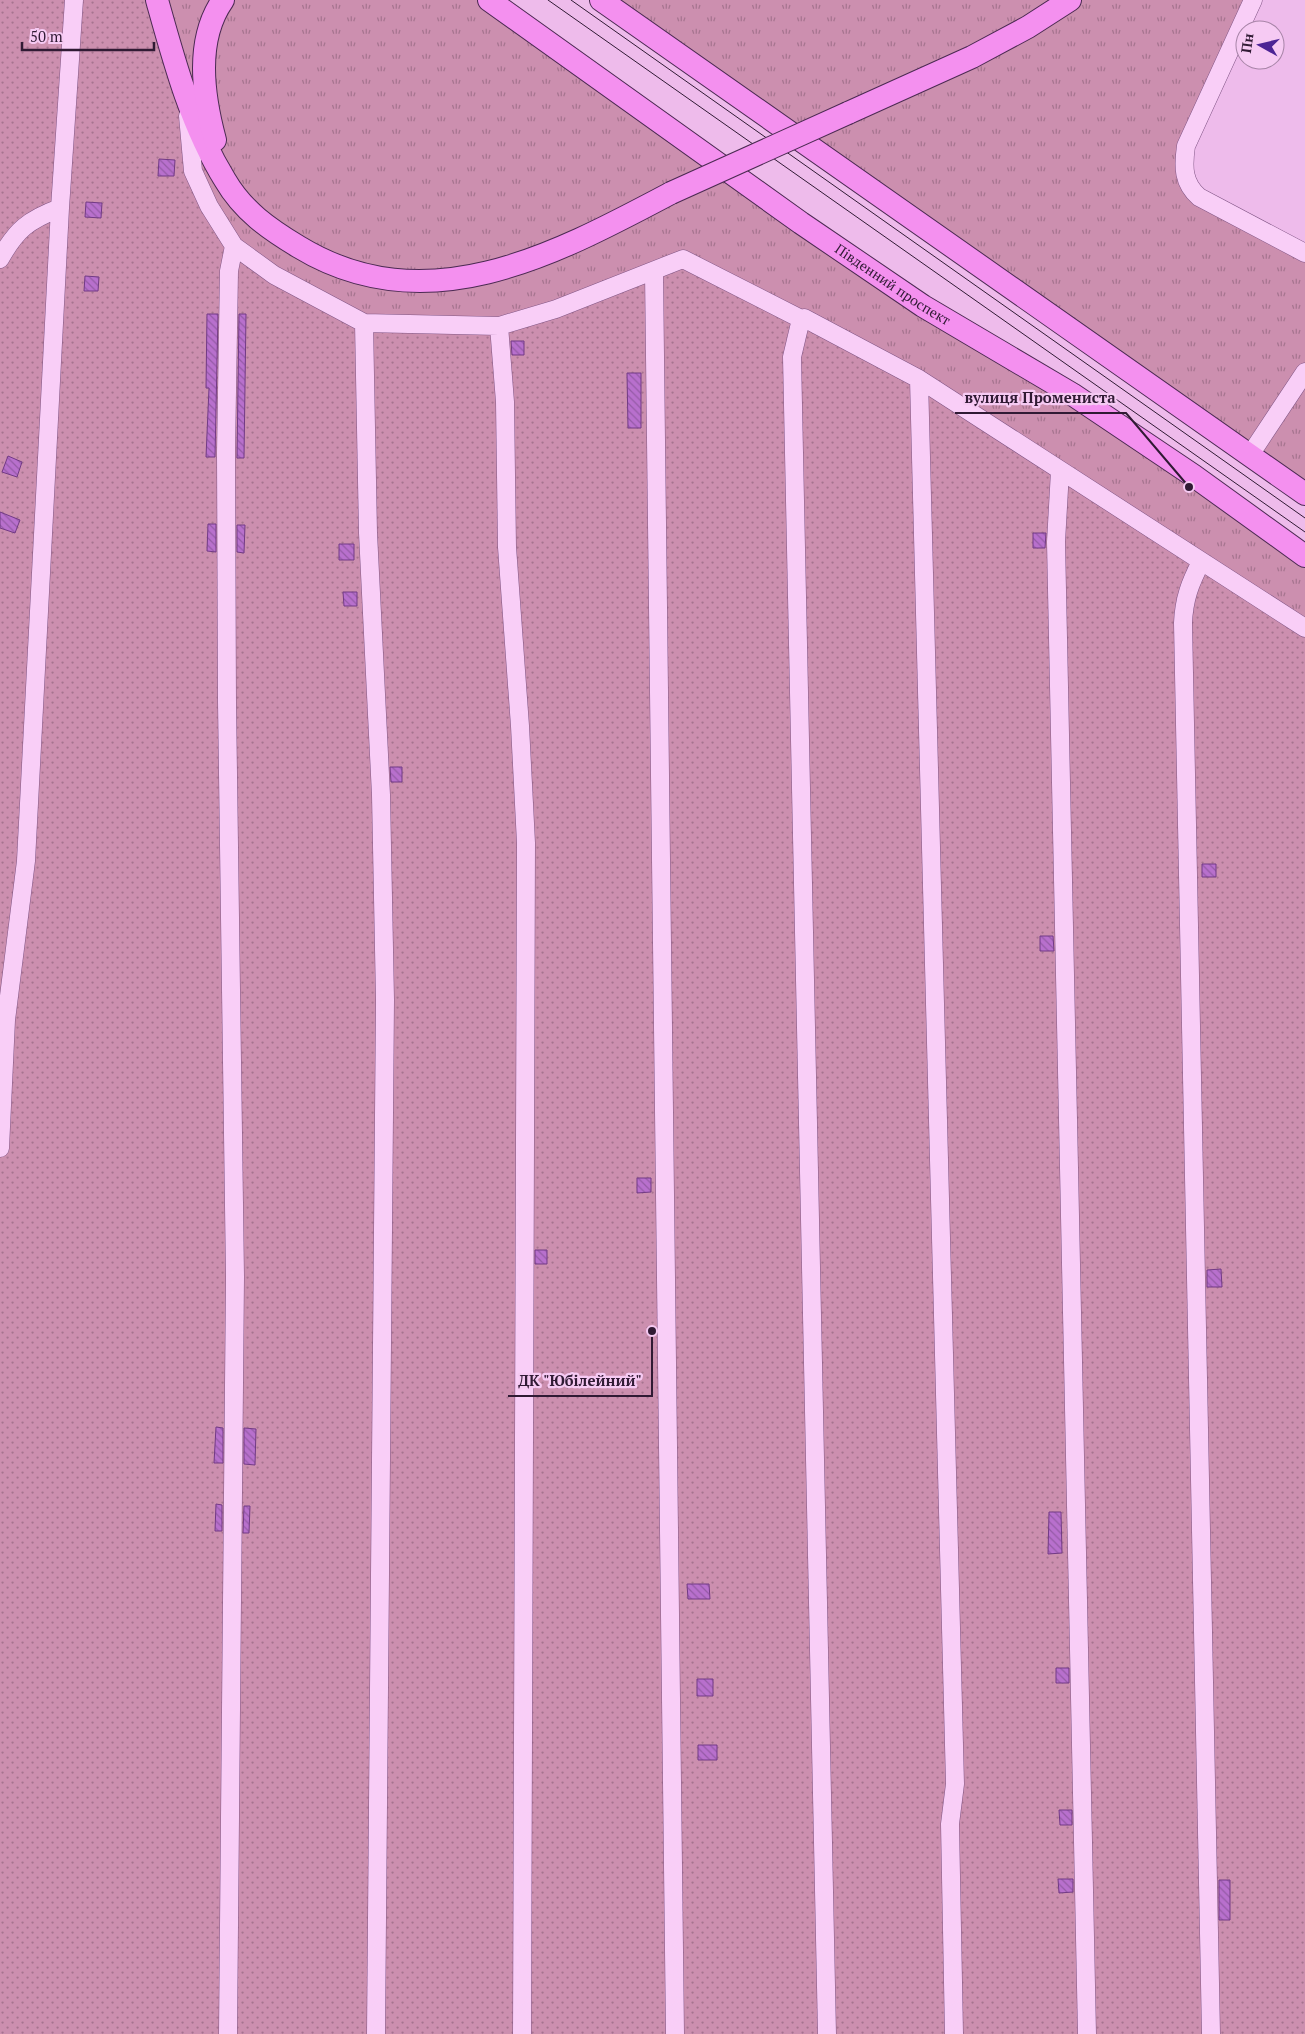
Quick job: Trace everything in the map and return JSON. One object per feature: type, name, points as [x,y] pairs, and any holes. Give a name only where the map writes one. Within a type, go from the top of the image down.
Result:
[{"type":"main road","points":[[157,0],[184,93],[216,164],[238,199],[263,225],[336,266],[374,278],[422,282],[469,277],[514,265],[579,239],[671,193],[972,57],[1028,27],[1070,0]]},
{"type":"main road","points":[[223,0],[211,22],[204,60],[204,80],[215,139],[238,199]]},
{"type":"main road","name":"Південний проспект","points":[[489,0],[801,223],[923,306],[1072,394],[1194,476],[1305,556]]},
{"type":"main road","points":[[600,0],[1305,494]]},
{"type":"street","points":[[0,1148],[6,1020],[26,861],[60,208],[74,0]]},
{"type":"street","points":[[1253,0],[1186,146],[1184,160],[1186,179],[1189,189],[1199,197],[1305,253]]},
{"type":"street","points":[[184,93],[193,171],[209,206],[234,246],[274,275],[364,323],[499,326],[556,309],[683,260],[920,379],[1305,628]]},
{"type":"street","points":[[0,259],[21,228],[36,217],[60,208]]},
{"type":"street","points":[[228,2034],[235,1277],[226,452],[229,271],[234,246]]},
{"type":"street","points":[[654,272],[675,2034]]},
{"type":"street","points":[[803,319],[792,357],[828,2034]]},
{"type":"street","points":[[364,323],[368,532],[381,795],[385,1000],[376,2034]]},
{"type":"street","points":[[499,326],[505,402],[507,547],[520,726],[526,843],[522,2034]]},
{"type":"street","points":[[1250,455],[1305,372]]},
{"type":"street","points":[[920,379],[955,1784],[950,1824],[954,2034]]},
{"type":"street","points":[[1060,471],[1056,542],[1087,2034]]},
{"type":"street","points":[[1201,562],[1190,583],[1184,603],[1183,623],[1211,2034]]},
{"type":"green space","points":[[0,0],[157,0],[193,171],[234,246],[364,323],[499,326],[683,259],[804,318],[1305,628],[1305,2034],[0,2034]]},
{"type":"green space","points":[[157,0],[489,0],[1305,556],[1305,628],[499,326],[364,323],[234,246],[209,206]]},
{"type":"green space","points":[[602,0],[1253,0],[1244,20],[1235,20],[1235,39],[1186,146],[1186,179],[1305,253],[1305,495]]},
{"type":"building","points":[[159,159],[175,160],[174,176],[158,176]]},
{"type":"building","points":[[86,202],[102,203],[101,218],[85,217]]},
{"type":"building","points":[[85,276],[99,277],[98,291],[84,291]]},
{"type":"building","points":[[207,314],[218,314],[215,457],[206,457],[209,388],[206,388]]},
{"type":"building","points":[[239,314],[246,314],[244,458],[237,458]]},
{"type":"building","points":[[511,341],[524,341],[524,355],[512,355]]},
{"type":"building","points":[[627,373],[641,373],[641,428],[628,428]]},
{"type":"building","points":[[8,456],[22,462],[17,477],[2,472]]},
{"type":"building","points":[[0,512],[20,520],[15,533],[0,528]]},
{"type":"building","points":[[208,524],[216,524],[216,552],[207,551]]},
{"type":"building","points":[[237,525],[245,525],[244,553],[237,552]]},
{"type":"building","points":[[1033,533],[1046,533],[1045,548],[1033,548]]},
{"type":"building","points":[[339,544],[354,544],[354,560],[339,560]]},
{"type":"building","points":[[343,592],[357,592],[357,606],[344,606]]},
{"type":"building","points":[[390,767],[402,767],[402,782],[391,782]]},
{"type":"building","points":[[1202,864],[1216,864],[1216,877],[1202,877]]},
{"type":"building","points":[[1040,936],[1053,936],[1054,951],[1040,951]]},
{"type":"building","points":[[637,1178],[651,1178],[651,1192],[637,1193]]},
{"type":"building","points":[[535,1250],[547,1250],[547,1264],[535,1264]]},
{"type":"building","points":[[1221,1269],[1222,1287],[1207,1287],[1207,1270]]},
{"type":"building","points":[[216,1427],[223,1428],[223,1463],[214,1463]]},
{"type":"building","points":[[244,1428],[256,1429],[255,1465],[244,1464]]},
{"type":"building","points":[[216,1504],[222,1505],[222,1531],[215,1531]]},
{"type":"building","points":[[244,1506],[250,1506],[249,1533],[243,1533]]},
{"type":"building","points":[[1049,1512],[1061,1512],[1062,1553],[1048,1554]]},
{"type":"building","points":[[687,1584],[709,1584],[710,1599],[688,1599]]},
{"type":"building","points":[[1056,1668],[1069,1668],[1069,1683],[1056,1683]]},
{"type":"building","points":[[697,1679],[713,1679],[713,1696],[697,1696]]},
{"type":"building","points":[[698,1745],[717,1745],[717,1760],[698,1760]]},
{"type":"building","points":[[1059,1810],[1072,1810],[1072,1825],[1060,1825]]},
{"type":"building","points":[[1058,1879],[1073,1879],[1073,1892],[1059,1893]]},
{"type":"building","points":[[1219,1880],[1230,1880],[1230,1920],[1219,1920]]},
{"type":"tram line","points":[[548,0],[1305,532]]},
{"type":"tram line","points":[[571,0],[1305,518]]},
{"type":"place","name":"вулиця Промениста","points":[[1189,487]]},
{"type":"place","name":"ДК \"Юбілейний\"","points":[[652,1331]]}]
